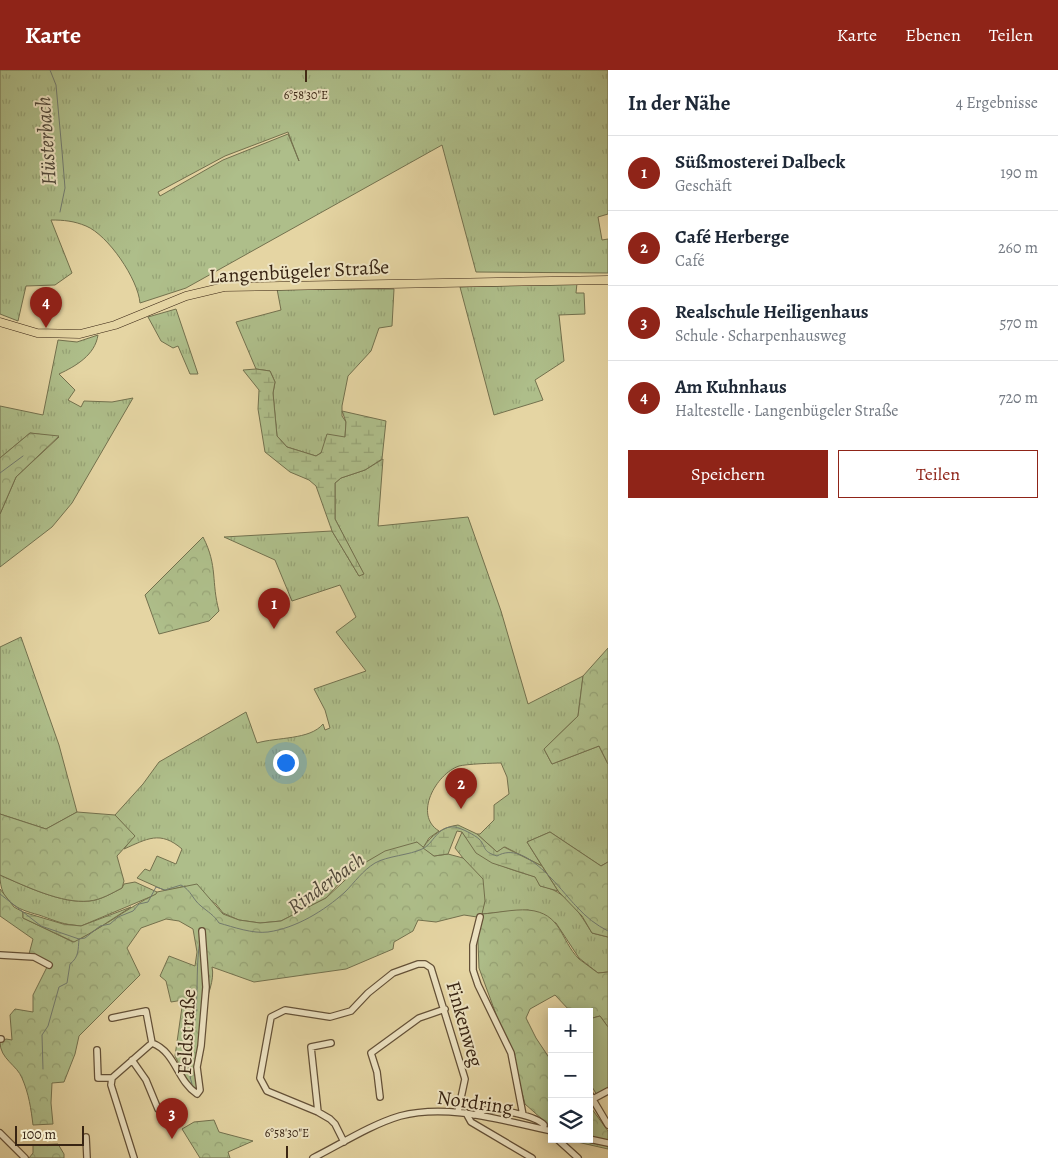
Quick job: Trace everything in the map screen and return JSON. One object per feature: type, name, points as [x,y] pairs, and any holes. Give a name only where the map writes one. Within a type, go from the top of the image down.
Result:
[{"type":"main road","name":"Langenbügeler Straße","points":[[0,322],[37,333],[80,334],[116,325],[186,296],[207,290],[234,286],[608,280]]},
{"type":"street","points":[[480,917],[473,945],[474,970],[478,985],[511,1053],[523,1115]]},
{"type":"street","name":"Feldstraße","points":[[152,1043],[160,1046],[174,1060],[191,1091],[196,1094],[200,1090],[197,1067],[201,1046],[206,987],[202,931]]},
{"type":"street","points":[[0,955],[34,957],[49,965]]},
{"type":"street","name":"Finkenweg","points":[[318,1112],[267,1091],[260,1078],[271,1017],[285,1010],[330,1018],[351,1011],[380,982],[393,973],[425,964],[432,968],[465,1079],[458,1112]]},
{"type":"street","points":[[380,1097],[377,1072],[371,1053],[389,1038],[419,1018],[445,1009]]},
{"type":"street","name":"Feldstraße","points":[[112,1018],[146,1011],[152,1043]]},
{"type":"street","name":"Feldstraße","points":[[112,1078],[152,1043]]},
{"type":"street","points":[[331,1043],[311,1047],[318,1112],[335,1124],[344,1142]]},
{"type":"street","points":[[98,1050],[98,1078],[112,1078],[111,1085],[134,1158]]},
{"type":"street","points":[[132,1060],[146,1080],[158,1109],[162,1112]]},
{"type":"street","points":[[607,1123],[593,1099],[608,1091]]},
{"type":"street","points":[[474,1114],[489,1110],[523,1115],[541,1122],[543,1129]]},
{"type":"street","name":"Nordring","points":[[313,1158],[399,1117],[428,1111],[474,1114],[548,1130]]},
{"type":"street","points":[[466,1113],[471,1122],[532,1158]]},
{"type":"street","points":[[0,1133],[25,1158]]},
{"type":"street","points":[[86,1137],[87,1158]]},
{"type":"street","points":[[593,1140],[608,1142]]},
{"type":"street","points":[[561,1143],[578,1158]]},
{"type":"green space","points":[[0,70],[608,70],[608,214],[598,217],[602,240],[608,239],[608,273],[476,272],[442,145],[186,288],[140,303],[134,282],[128,270],[103,238],[82,224],[51,220],[72,273],[55,285],[26,286],[18,321],[0,314]],"holes":[[[288,132],[299,161],[288,134],[223,160],[160,196],[158,192],[225,156]]]},
{"type":"green space","points":[[577,283],[576,293],[584,293],[585,314],[559,315],[564,361],[535,380],[543,400],[494,415],[460,287]]},
{"type":"green space","points":[[277,289],[394,289],[392,326],[379,328],[371,351],[348,376],[342,406],[342,416],[346,422],[345,437],[316,456],[287,447],[277,436],[273,393],[275,382],[270,371],[256,369],[236,322],[281,310]]},
{"type":"green space","points":[[176,309],[198,374],[190,374],[178,346],[173,348],[161,341],[148,317]]},
{"type":"green space","points":[[98,335],[93,348],[84,359],[59,374],[75,390],[68,400],[81,407],[84,401],[112,402],[133,398],[72,503],[52,527],[0,567],[0,514],[16,477],[59,437],[30,433],[0,458],[0,406],[43,415],[58,340],[77,342]]},
{"type":"green space","points":[[243,370],[270,371],[275,382],[273,393],[277,436],[287,447],[316,456],[321,453],[327,434],[345,437],[346,422],[342,411],[386,421],[382,459],[365,470],[341,478],[335,483],[335,519],[364,574],[359,576],[332,531],[316,486],[309,480],[290,472],[265,452],[258,409],[259,390]]},
{"type":"green space","points":[[30,433],[59,436],[16,477],[0,514],[0,458]]},
{"type":"green space","points":[[383,459],[378,526],[468,517],[501,611],[528,704],[583,676],[578,716],[544,749],[552,764],[599,746],[608,764],[608,862],[601,866],[550,832],[527,842],[542,866],[505,847],[497,852],[477,834],[480,834],[494,820],[494,805],[509,794],[507,777],[501,763],[492,763],[459,766],[450,770],[443,777],[436,786],[428,806],[431,824],[439,831],[429,838],[423,848],[417,842],[342,880],[326,898],[281,921],[260,923],[239,920],[223,913],[216,904],[185,886],[166,891],[137,878],[145,869],[150,871],[157,856],[176,864],[182,849],[167,840],[153,838],[124,849],[134,836],[115,815],[143,784],[159,762],[246,712],[257,743],[310,733],[323,724],[325,730],[330,728],[325,710],[314,689],[366,671],[336,632],[356,617],[340,585],[292,601],[275,560],[224,537],[332,531],[359,576],[363,573],[335,519],[335,483],[341,478],[365,470]]},
{"type":"green space","points":[[203,537],[213,566],[219,611],[209,621],[159,634],[145,595]]},
{"type":"green space","points":[[21,637],[59,745],[77,812],[46,829],[0,814],[0,647]]},
{"type":"green space","points":[[608,648],[608,764],[599,746],[552,764],[544,749],[578,716],[583,676]]},
{"type":"green space","points":[[77,812],[115,815],[135,836],[117,856],[124,881],[122,888],[106,896],[89,901],[67,900],[0,875],[0,814],[46,829]]},
{"type":"green space","points":[[458,825],[477,834],[497,852],[504,847],[542,866],[558,891],[540,886],[535,877],[492,863],[476,853],[462,832],[457,831],[448,854],[434,856],[423,848],[438,832]]},
{"type":"green space","points":[[462,832],[486,857],[513,870],[536,877],[540,886],[549,888],[564,897],[577,910],[592,933],[608,937],[608,972],[598,973],[579,958],[556,923],[528,910],[481,914],[485,901],[463,858],[455,848]]},
{"type":"green space","points":[[550,832],[601,866],[608,862],[608,937],[592,933],[582,916],[558,891],[527,842]]},
{"type":"green space","points":[[417,842],[434,856],[448,854],[463,858],[483,879],[485,901],[482,914],[528,910],[548,916],[559,928],[579,959],[598,973],[608,972],[608,1027],[600,1016],[593,1018],[593,1008],[567,1008],[555,995],[530,1009],[526,1018],[548,1056],[548,1124],[525,1104],[514,1063],[479,968],[477,917],[464,915],[436,922],[418,920],[413,931],[394,942],[393,949],[346,969],[254,982],[212,967],[212,983],[204,1009],[200,1039],[198,1060],[199,1090],[192,1089],[175,1056],[183,1000],[171,1002],[166,981],[160,976],[169,956],[195,966],[197,952],[193,929],[179,921],[166,919],[141,928],[127,948],[140,975],[79,1036],[75,1054],[64,1082],[52,1083],[53,1124],[33,1125],[29,1102],[20,1073],[3,1053],[0,1042],[6,1039],[12,1040],[10,1015],[15,1009],[33,1012],[33,995],[49,963],[35,954],[29,954],[33,939],[0,916],[0,889],[14,907],[23,912],[23,918],[73,942],[95,931],[157,892],[197,884],[223,914],[239,920],[260,923],[281,921],[326,898],[361,865],[385,851]]},
{"type":"green space","points":[[0,875],[67,900],[89,901],[98,899],[122,888],[124,884],[135,882],[157,892],[157,894],[81,926],[60,922],[17,907],[6,898]]},
{"type":"green space","points":[[131,907],[74,942],[23,918],[23,912],[63,924],[81,926]]},
{"type":"green space","points":[[600,1016],[608,1027],[608,1089],[597,1095],[593,1088],[593,1018]]},
{"type":"green space","points":[[593,1110],[608,1131],[608,1149],[582,1143],[593,1143]]},
{"type":"green space","points":[[214,1120],[219,1132],[253,1141],[228,1152],[230,1158],[200,1158],[182,1129],[194,1122]]},
{"type":"green space","points":[[58,1144],[64,1154],[64,1158],[29,1158],[33,1153],[33,1145]]},
{"type":"waterway","name":"Hüsterbach","points":[[50,70],[56,85],[65,188],[60,212]]},
{"type":"waterway","points":[[0,473],[23,456]]},
{"type":"waterway","name":"Rinderbach","points":[[0,894],[41,926],[79,939],[85,938],[100,926],[110,924],[118,917],[133,911],[139,904],[148,902],[156,887],[165,890],[181,885],[219,923],[250,931],[268,932],[289,927],[309,918],[345,892],[370,866],[386,859],[422,849],[444,829],[455,827],[477,837],[486,851],[492,854],[497,856],[508,853],[519,854],[531,860],[552,879],[584,914],[608,931]]},
{"type":"waterway","points":[[43,1069],[42,1035],[48,1026],[59,987],[67,983],[70,964],[78,953],[79,939]]},
{"type":"waterway","points":[[192,1084],[189,1057],[196,1012],[200,940]]},
{"type":"place","name":"Am Kuhnhaus","points":[[46,328]]},
{"type":"place","name":"Süßmosterei Dalbeck","points":[[274,629]]},
{"type":"place","name":"Café Herberge","points":[[461,809]]},
{"type":"place","name":"Realschule Heiligenhaus","points":[[172,1139]]}]
